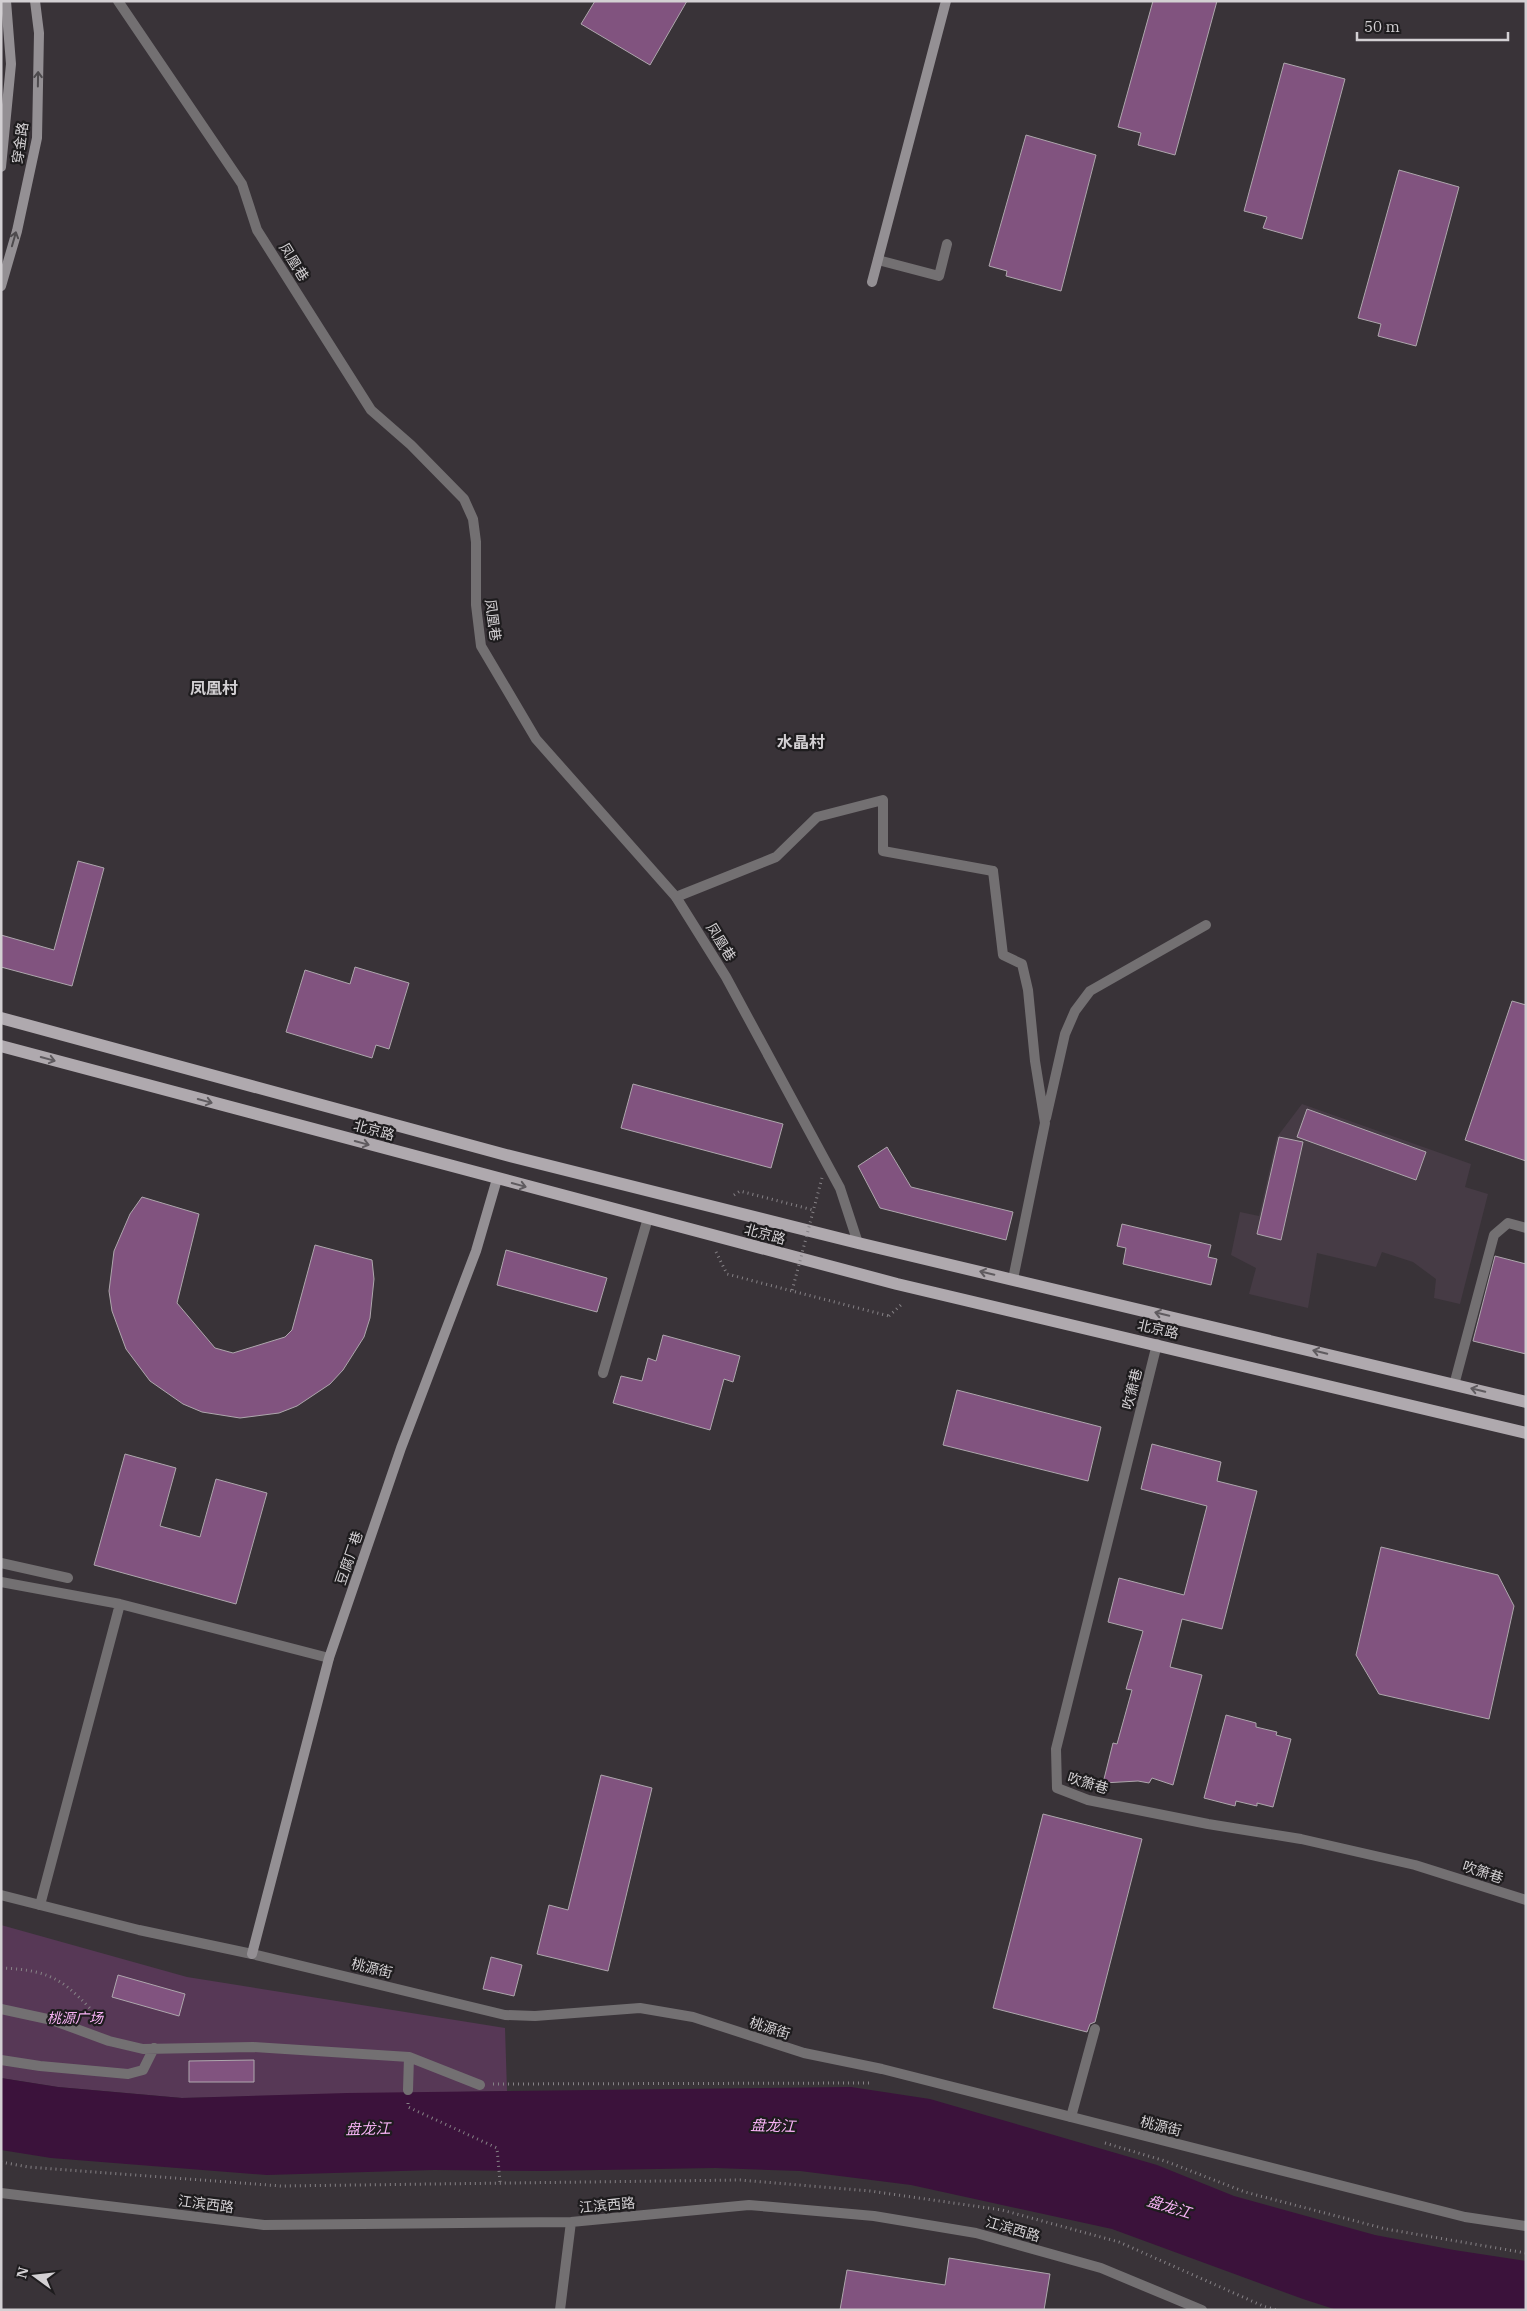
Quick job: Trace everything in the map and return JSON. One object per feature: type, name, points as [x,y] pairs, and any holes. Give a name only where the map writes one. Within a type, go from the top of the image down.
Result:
[{"type":"main road","name":"北京路","points":[[1,1018],[506,1155],[858,1243],[1526,1402]]},
{"type":"main road","name":"北京路","points":[[1,1046],[896,1284],[1157,1344],[1526,1433]]},
{"type":"street","name":"穿金路","points":[[1,167],[12,64],[5,22],[6,1]]},
{"type":"street","name":"穿金路","points":[[1,286],[17,231],[37,138],[38,33],[35,1]]},
{"type":"street","name":"凤凰巷","points":[[118,1],[242,184],[258,230],[371,410],[411,445],[464,499],[473,519],[476,542],[476,605],[481,646],[536,739],[676,897],[726,977],[840,1188],[858,1243]]},
{"type":"street","points":[[872,282],[946,1]]},
{"type":"street","points":[[878,260],[939,276],[947,244]]},
{"type":"street","points":[[676,897],[776,857],[818,818],[882,800],[883,851],[993,871],[1003,955],[1022,964],[1028,990],[1035,1061],[1045,1123]]},
{"type":"street","points":[[1013,1279],[1065,1034],[1075,1011],[1090,991],[1206,925]]},
{"type":"street","name":"豆腐厂巷","points":[[252,1954],[330,1658],[401,1448],[476,1252],[498,1179]]},
{"type":"street","points":[[603,1373],[648,1218]]},
{"type":"street","points":[[1454,1384],[1494,1235],[1508,1223],[1526,1228]]},
{"type":"street","name":"吹箫巷","points":[[1157,1344],[1056,1749],[1058,1788],[1088,1800],[1301,1839],[1415,1864],[1526,1900]]},
{"type":"street","points":[[1,1564],[68,1578]]},
{"type":"street","points":[[1,1582],[120,1604],[330,1658]]},
{"type":"street","points":[[40,1905],[120,1604]]},
{"type":"street","name":"桃源街","points":[[1,1895],[139,1930],[252,1954],[505,2015],[535,2016],[640,2008],[693,2017],[804,2053],[882,2069],[1465,2217],[1526,2226]]},
{"type":"street","points":[[1,2009],[52,2020],[109,2041],[143,2048],[253,2047],[409,2057],[480,2085]]},
{"type":"street","points":[[1071,2117],[1095,2029]]},
{"type":"street","points":[[1,2060],[40,2066],[128,2074],[143,2070],[154,2048]]},
{"type":"street","points":[[408,2090],[409,2057]]},
{"type":"street","name":"江滨西路","points":[[1,2194],[264,2225],[571,2222],[749,2205],[874,2216],[976,2233],[1101,2268],[1202,2310]]},
{"type":"street","points":[[560,2310],[571,2222]]},
{"type":"path","points":[[792,1291],[822,1178]]},
{"type":"path","points":[[740,1191],[813,1210]]},
{"type":"path","points":[[727,1274],[889,1316]]},
{"type":"path","points":[[1,1968],[24,1968],[47,1974],[69,1987],[106,2025]]},
{"type":"path","points":[[480,2085],[876,2083]]},
{"type":"path","points":[[408,2090],[408,2107],[497,2148],[500,2182]]},
{"type":"path","points":[[1102,2142],[1165,2161],[1245,2192],[1386,2229],[1526,2253]]},
{"type":"shaded area","points":[[1302,1104],[1471,1164],[1465,1187],[1488,1194],[1460,1304],[1434,1298],[1436,1279],[1413,1262],[1382,1252],[1376,1267],[1317,1253],[1308,1308],[1249,1294],[1256,1268],[1231,1255],[1240,1212],[1259,1216],[1277,1137]]},
{"type":"green space","name":"桃源广场","points":[[1,1925],[187,1977],[505,2028],[507,2091],[182,2098],[58,2087],[1,2078]]},
{"type":"water","name":"盘龙江","points":[[1,2078],[58,2087],[182,2098],[347,2093],[851,2087],[930,2099],[1157,2165],[1234,2196],[1375,2235],[1526,2261],[1526,2310],[1337,2310],[1112,2229],[911,2185],[800,2171],[715,2168],[542,2171],[434,2170],[267,2175],[51,2158],[1,2150]]},
{"type":"building","points":[[595,1],[687,1],[650,65],[581,24]]},
{"type":"building","points":[[1153,1],[1217,1],[1175,155],[1138,145],[1141,133],[1118,127]]},
{"type":"building","points":[[1284,63],[1345,79],[1302,239],[1263,228],[1267,217],[1244,211]]},
{"type":"building","points":[[1026,135],[1096,155],[1061,291],[1006,276],[1007,271],[989,266]]},
{"type":"building","points":[[1399,170],[1459,187],[1416,346],[1378,336],[1381,324],[1358,318]]},
{"type":"building","points":[[78,861],[104,868],[72,986],[1,967],[1,935],[54,950]]},
{"type":"building","points":[[355,967],[409,983],[389,1049],[376,1045],[372,1058],[286,1032],[305,970],[350,984]]},
{"type":"building","points":[[1512,1001],[1526,1005],[1526,1161],[1465,1140]]},
{"type":"building","points":[[633,1084],[783,1124],[771,1168],[621,1128]]},
{"type":"building","points":[[1307,1109],[1426,1152],[1416,1180],[1297,1137]]},
{"type":"building","points":[[1279,1137],[1303,1142],[1281,1240],[1257,1234]]},
{"type":"building","points":[[887,1147],[911,1187],[1013,1212],[1006,1240],[880,1208],[858,1166]]},
{"type":"building","points":[[142,1197],[199,1214],[177,1303],[215,1348],[233,1353],[285,1337],[292,1330],[315,1245],[372,1260],[374,1279],[370,1318],[364,1337],[343,1370],[330,1384],[297,1406],[279,1413],[240,1418],[202,1412],[183,1404],[150,1381],[126,1349],[112,1311],[109,1291],[114,1251],[130,1214]]},
{"type":"building","points":[[1122,1224],[1211,1245],[1208,1257],[1217,1259],[1211,1285],[1123,1264],[1126,1248],[1117,1246]]},
{"type":"building","points":[[506,1250],[607,1278],[597,1312],[497,1285]]},
{"type":"building","points":[[1495,1256],[1526,1264],[1526,1354],[1473,1341]]},
{"type":"building","points":[[663,1335],[740,1356],[733,1382],[724,1379],[710,1430],[613,1403],[621,1376],[642,1381],[648,1358],[656,1361]]},
{"type":"building","points":[[957,1390],[1101,1427],[1088,1481],[943,1445]]},
{"type":"building","points":[[1152,1444],[1221,1462],[1217,1481],[1257,1491],[1222,1629],[1182,1619],[1170,1667],[1202,1675],[1173,1785],[1152,1778],[1149,1783],[1138,1781],[1103,1783],[1113,1743],[1117,1744],[1132,1690],[1126,1689],[1143,1631],[1108,1622],[1119,1578],[1184,1595],[1207,1506],[1141,1489]]},
{"type":"building","points":[[125,1454],[176,1468],[160,1526],[200,1537],[216,1479],[267,1493],[236,1604],[94,1565]]},
{"type":"building","points":[[1381,1547],[1498,1575],[1514,1606],[1489,1719],[1379,1694],[1356,1655]]},
{"type":"building","points":[[1226,1715],[1256,1723],[1256,1727],[1277,1732],[1276,1735],[1291,1739],[1273,1807],[1257,1803],[1257,1806],[1236,1801],[1235,1806],[1204,1798]]},
{"type":"building","points":[[601,1775],[652,1788],[608,1971],[537,1954],[549,1905],[568,1910]]},
{"type":"building","points":[[1043,1814],[1142,1839],[1095,2022],[1090,2024],[1087,2032],[993,2008]]},
{"type":"building","points":[[491,1957],[522,1965],[514,1996],[483,1989]]},
{"type":"building","points":[[118,1975],[185,1994],[179,2016],[112,1997]]},
{"type":"building","points":[[254,2060],[254,2082],[189,2082],[189,2061]]},
{"type":"building","points":[[949,2258],[1050,2274],[1044,2310],[840,2310],[847,2270],[945,2285]]},
{"type":"district","name":"凤凰村","points":[[214,688]]},
{"type":"district","name":"水晶村","points":[[801,742]]}]
